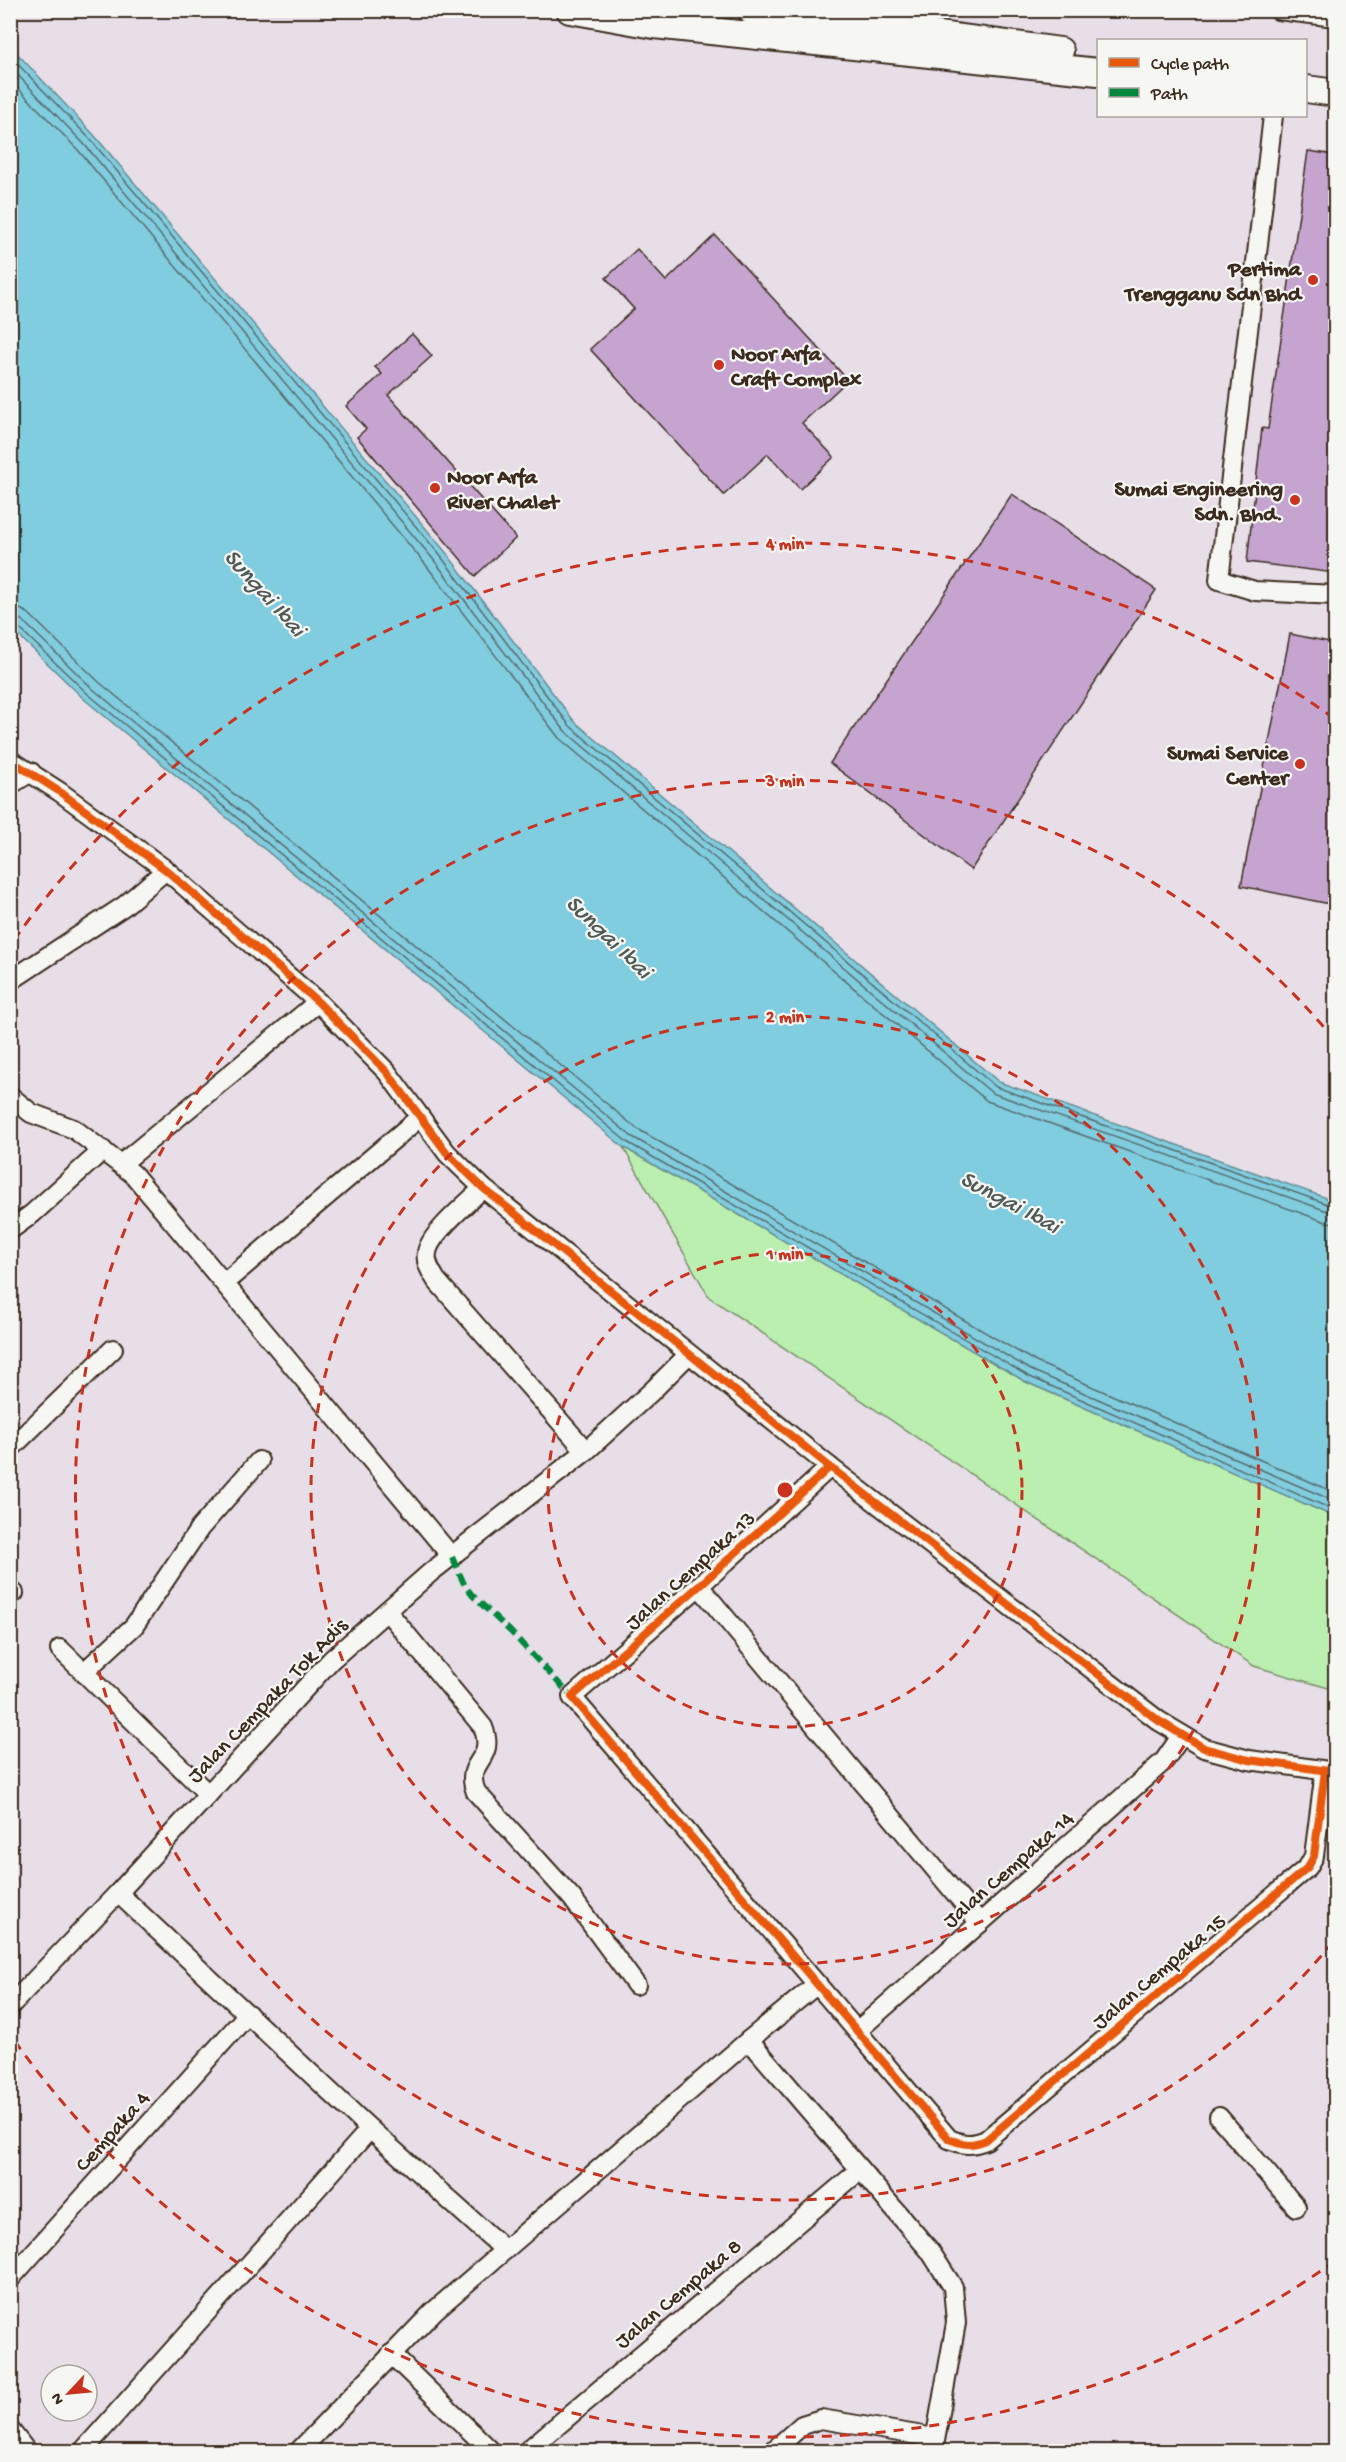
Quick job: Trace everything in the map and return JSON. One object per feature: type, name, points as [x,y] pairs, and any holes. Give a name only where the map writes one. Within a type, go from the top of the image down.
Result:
[{"type":"street","points":[[570,10],[654,25],[1097,72]]},
{"type":"street","points":[[751,10],[1097,56]]},
{"type":"street","points":[[1278,10],[1335,17]]},
{"type":"street","points":[[1307,89],[1335,93]]},
{"type":"street","points":[[1273,117],[1219,580],[1255,591],[1335,595]]},
{"type":"street","points":[[10,760],[31,772],[165,870],[318,1002],[387,1072],[447,1153],[483,1188],[830,1467],[1160,1721],[1204,1748],[1249,1761],[1330,1772]]},
{"type":"street","points":[[10,785],[31,772]]},
{"type":"street","points":[[10,981],[124,906],[165,870]]},
{"type":"street","points":[[121,1164],[318,1002]]},
{"type":"street","points":[[10,1096],[31,1113],[74,1129],[133,1174],[452,1557]]},
{"type":"street","points":[[224,1283],[420,1117]]},
{"type":"street","points":[[10,1230],[32,1214],[103,1150]]},
{"type":"street","points":[[483,1188],[430,1241],[426,1254],[429,1268],[436,1280],[586,1451]]},
{"type":"street","points":[[10,1449],[113,1349]]},
{"type":"street","name":"Jalan Cempaka Tok Adis","points":[[14,1996],[118,1893],[331,1660],[431,1572],[586,1451],[688,1355]]},
{"type":"street","points":[[84,1672],[126,1634],[145,1613],[200,1528],[259,1461]]},
{"type":"street","name":"Jalan Cempaka 13","points":[[817,1984],[572,1697],[830,1467]]},
{"type":"street","points":[[699,1586],[980,1923]]},
{"type":"street","points":[[387,1611],[483,1727],[488,1739],[488,1748],[472,1772],[471,1780],[476,1792],[572,1898],[636,1984]]},
{"type":"street","points":[[60,1649],[208,1794]]},
{"type":"street","name":"Jalan Cempaka 14","points":[[857,2031],[1164,1761],[1182,1735]]},
{"type":"street","name":"Jalan Cempaka 15","points":[[857,2031],[949,2139],[964,2145],[974,2145],[986,2140],[1308,1867],[1314,1856],[1330,1772]]},
{"type":"street","points":[[118,1893],[370,2129],[505,2250]]},
{"type":"street","points":[[298,2451],[434,2312],[772,2020],[817,1984],[857,2031]]},
{"type":"street","name":"Cempaka 4","points":[[10,2279],[248,2014]]},
{"type":"street","points":[[749,2040],[930,2251],[953,2287],[956,2323],[934,2445],[821,2419],[802,2426],[772,2451]]},
{"type":"street","points":[[1219,2116],[1296,2206]]},
{"type":"street","points":[[82,2451],[370,2129]]},
{"type":"street","name":"Jalan Cempaka 8","points":[[526,2451],[860,2170]]},
{"type":"street","points":[[391,2354],[492,2451]]},
{"type":"street","points":[[10,2430],[27,2451]]},
{"type":"green space","points":[[623,1147],[1026,1382],[1335,1517],[1335,1690],[1254,1666],[709,1297]]},
{"type":"water","name":"Sungai Ibai","points":[[11,47],[94,135],[444,550],[574,721],[999,1082],[1335,1201],[1335,1517],[1026,1382],[623,1147],[84,699],[11,628]]},
{"type":"building","points":[[1308,151],[1335,155],[1335,573],[1247,562],[1262,428],[1268,429]]},
{"type":"building","name":"Noor Arfa Craft Complex","points":[[715,235],[848,380],[802,423],[834,457],[800,489],[768,454],[724,495],[590,349],[634,309],[606,278],[637,249],[666,281]]},
{"type":"building","name":"Noor Arfa River Chalet","points":[[412,334],[432,356],[388,395],[516,538],[475,576],[357,437],[366,429],[346,406],[382,374],[375,367]]},
{"type":"building","points":[[1012,494],[1156,590],[971,870],[830,763]]},
{"type":"building","name":"Sumai Service Center","points":[[1290,634],[1335,643],[1335,905],[1241,886]]},
{"type":"marked path","points":[[452,1557],[465,1586],[473,1596],[510,1631],[572,1697]]},
{"type":"cycle path","points":[[10,760],[60,792],[166,870],[318,1002],[387,1072],[447,1153],[483,1188],[830,1467],[1159,1721],[1204,1748],[1249,1760],[1336,1772]]},
{"type":"cycle path","points":[[830,1467],[572,1697],[949,2139],[967,2144],[986,2140],[1308,1867],[1314,1856],[1325,1771]]},
{"type":"place","name":"Pertima Trengganu Sdn Bhd","points":[[1313,280]]},
{"type":"place","name":"Noor Arfa Craft Complex","points":[[719,365]]},
{"type":"place","name":"Noor Arfa River Chalet","points":[[435,488]]},
{"type":"place","name":"Sumai Engineering Sdn. Bhd.","points":[[1295,500]]},
{"type":"place","name":"Sumai Service Center","points":[[1300,764]]}]
